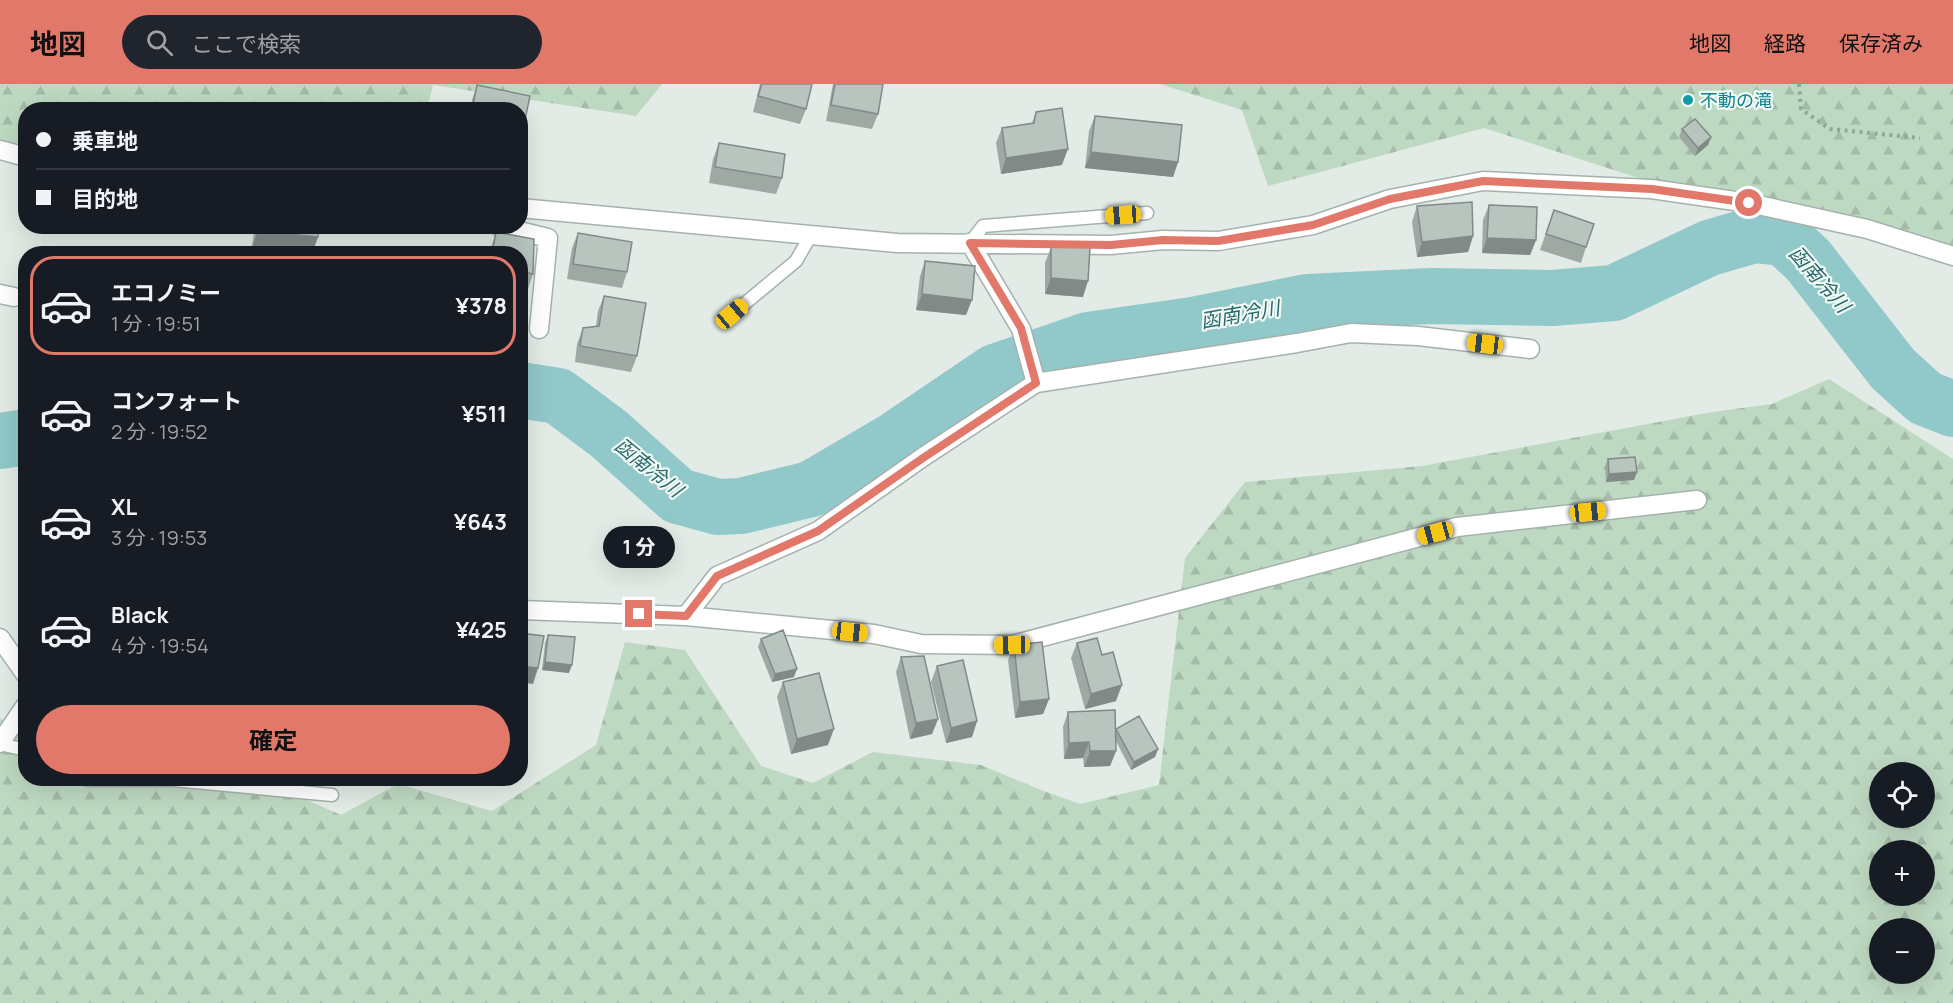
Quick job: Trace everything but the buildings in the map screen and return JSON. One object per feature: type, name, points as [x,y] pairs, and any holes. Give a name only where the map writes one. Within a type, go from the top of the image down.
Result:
[{"type":"street","points":[[0,150],[18,155]]},
{"type":"street","points":[[528,209],[897,243],[1111,245],[1163,240],[1218,241],[1313,225],[1390,199],[1483,181],[1652,189],[1749,203],[1867,230],[1953,256]]},
{"type":"street","points":[[528,233],[548,238],[539,329]]},
{"type":"street","points":[[970,243],[1021,328],[1036,383]]},
{"type":"street","points":[[686,616],[717,576],[818,531],[1036,383],[1351,333],[1418,336],[1530,349]]},
{"type":"street","points":[[528,610],[686,616],[874,634],[921,644],[1012,645],[1457,527],[1697,500]]},
{"type":"street","points":[[0,638],[18,664]]},
{"type":"street","points":[[0,744],[18,717]]},
{"type":"lane","points":[[970,243],[983,226],[1147,213]]},
{"type":"lane","points":[[732,314],[796,261],[811,235]]},
{"type":"lane","points":[[0,744],[18,748]]},
{"type":"lane","points":[[237,786],[332,795]]},
{"type":"path","points":[[1799,84],[1801,109],[1830,129],[1920,138]]},
{"type":"green space","points":[[0,84],[662,84],[636,116],[433,85],[429,102],[18,102],[18,148],[0,144]]},
{"type":"green space","points":[[1160,84],[1953,84],[1953,251],[1756,216],[1484,128],[1268,186],[1242,110]]},
{"type":"green space","points":[[1829,379],[1953,459],[1953,1003],[0,1003],[0,719],[18,723],[18,786],[279,788],[341,815],[394,786],[405,786],[492,811],[596,745],[625,642],[685,650],[761,766],[813,783],[873,752],[981,765],[1080,804],[1159,785],[1185,558],[1245,482],[1422,466],[1712,412],[1772,404]]},
{"type":"waterway","name":"函南冷川","points":[[528,391],[558,396],[609,434],[678,496],[718,507],[741,506],[811,489],[893,441],[995,372],[1088,340],[1193,325],[1307,302],[1432,296],[1552,298],[1614,293],[1709,248],[1754,235],[1784,238],[1808,260],[1893,369],[1925,398],[1953,409]]},
{"type":"waterway","name":"函南冷川","points":[[0,441],[18,438]]},
{"type":"place","name":"不動の滝","points":[[1688,100]]},
{"type":"route","points":[[639,614],[686,616],[717,576],[818,531],[1036,383],[1021,328],[970,243],[1111,245],[1163,240],[1218,241],[1313,225],[1390,199],[1483,181],[1652,189],[1749,203]]}]
